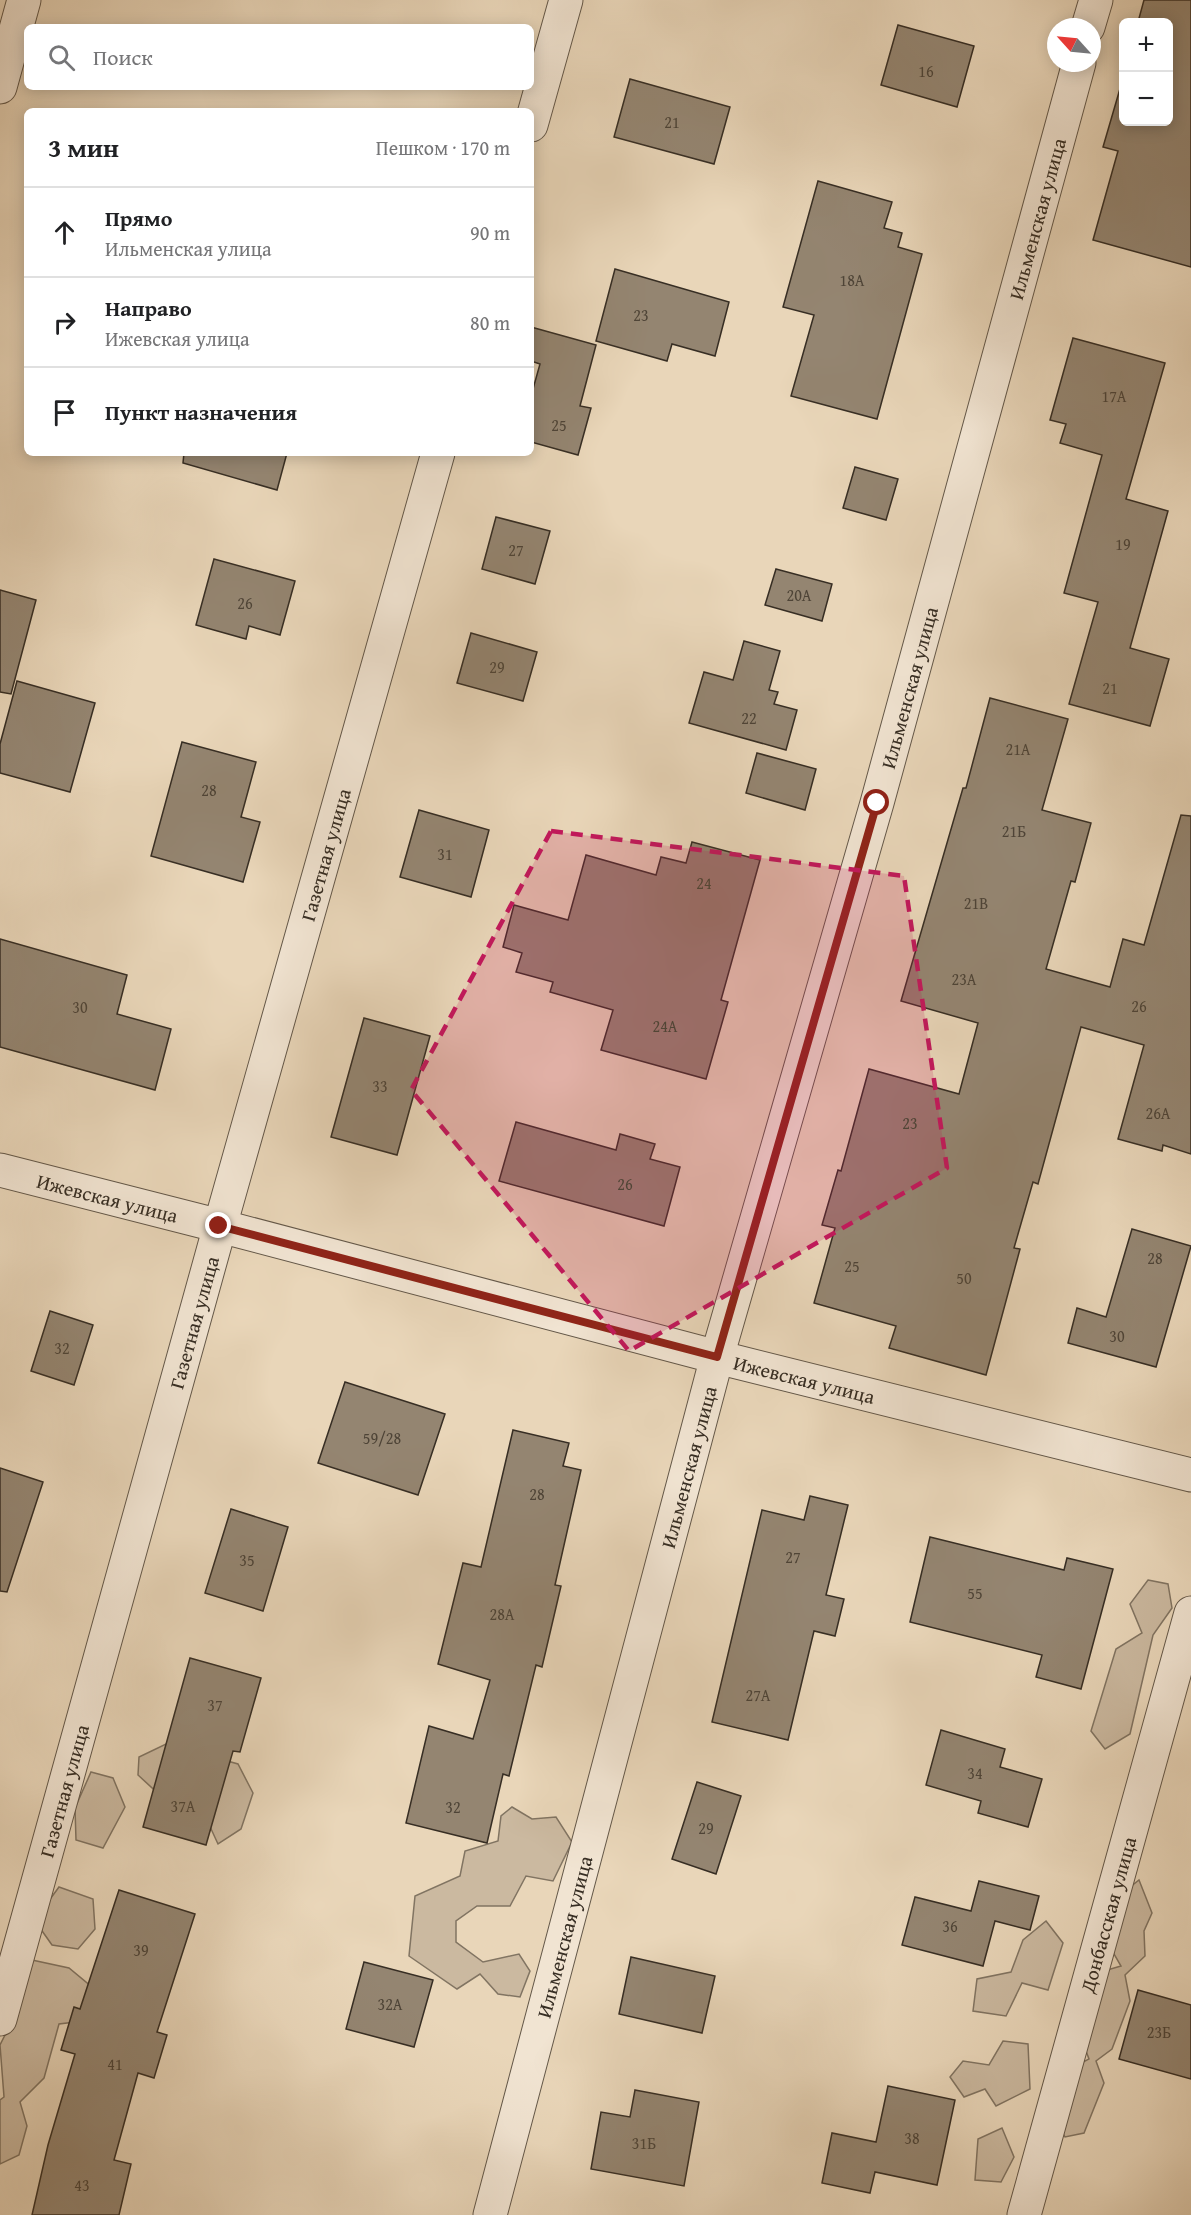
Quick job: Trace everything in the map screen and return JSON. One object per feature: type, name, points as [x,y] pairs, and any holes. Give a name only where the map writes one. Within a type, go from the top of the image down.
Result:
[{"type":"street","points":[[0,87],[24,0]]},
{"type":"street","points":[[534,114],[566,0]]},
{"type":"street","points":[[1091,18],[1096,0]]},
{"type":"street","name":"Ильменская улица","points":[[490,2215],[717,1357],[877,803],[1076,72]]},
{"type":"street","name":"Газетная улица","points":[[0,2019],[219,1226],[437,456]]},
{"type":"street","name":"Ижевская улица","points":[[0,1170],[717,1357],[1191,1474]]},
{"type":"street","name":"Донбасская улица","points":[[1024,2215],[1191,1613]]},
{"type":"highlighted area","points":[[551,831],[904,876],[947,1168],[629,1351],[411,1090]]},
{"type":"shaded area","points":[[1148,1580],[1168,1584],[1172,1608],[1153,1635],[1130,1734],[1105,1749],[1091,1731],[1116,1649],[1142,1633],[1130,1604]]},
{"type":"shaded area","points":[[166,1744],[238,1764],[253,1793],[241,1829],[218,1844],[206,1818],[162,1797],[138,1775],[139,1757]]},
{"type":"shaded area","points":[[91,1772],[113,1778],[125,1807],[103,1848],[76,1840],[75,1808]]},
{"type":"shaded area","points":[[512,1807],[532,1819],[556,1817],[572,1842],[553,1881],[526,1876],[510,1906],[477,1906],[456,1921],[456,1942],[483,1962],[519,1954],[530,1971],[520,1997],[498,1994],[480,1974],[457,1989],[409,1956],[415,1896],[460,1876],[465,1851],[498,1841],[501,1816]]},
{"type":"shaded area","points":[[1139,1880],[1152,1913],[1144,1931],[1145,1956],[1125,1975],[1130,2001],[1112,2049],[1096,2061],[1104,2083],[1084,2133],[1065,2137],[1055,2118],[1072,2068],[1089,2059],[1081,2038],[1100,1972],[1121,1966],[1107,1942],[1119,1896]]},
{"type":"shaded area","points":[[59,1887],[93,1899],[95,1929],[78,1949],[52,1945],[40,1928],[45,1906]]},
{"type":"shaded area","points":[[1046,1921],[1063,1943],[1048,1990],[1022,1983],[1006,2016],[973,2011],[977,1979],[1011,1972],[1023,1940]]},
{"type":"shaded area","points":[[32,1960],[69,1968],[110,2002],[100,2019],[59,2024],[44,2078],[20,2102],[27,2126],[19,2155],[0,2164],[0,2100],[4,2097],[0,2045],[19,2007]]},
{"type":"shaded area","points":[[1003,2041],[1028,2044],[1030,2089],[996,2106],[985,2089],[964,2097],[950,2077],[963,2061],[989,2065]]},
{"type":"shaded area","points":[[1002,2128],[1014,2157],[1001,2182],[975,2180],[978,2139]]},
{"type":"building","points":[[1144,0],[1191,0],[1191,267],[1093,240],[1118,151],[1103,147],[1119,92],[1119,126],[1173,126],[1173,18],[1139,18]]},
{"type":"building","points":[[898,25],[974,46],[957,107],[881,85]]},
{"type":"building","points":[[630,79],[730,107],[714,164],[614,137]]},
{"type":"building","points":[[818,181],[892,202],[884,228],[902,233],[898,247],[922,254],[877,419],[791,396],[814,315],[783,307]]},
{"type":"building","points":[[615,269],[729,302],[715,356],[672,344],[667,361],[596,341]]},
{"type":"building","points":[[534,328],[596,345],[580,406],[591,408],[578,455],[534,443],[534,385],[540,364],[534,362]]},
{"type":"building","points":[[1073,338],[1165,363],[1126,499],[1168,511],[1130,648],[1169,659],[1150,726],[1069,704],[1098,602],[1064,593],[1102,455],[1060,443],[1066,424],[1050,420]]},
{"type":"building","points":[[184,456],[286,456],[277,490],[183,463]]},
{"type":"building","points":[[855,467],[898,479],[886,520],[843,508]]},
{"type":"building","points":[[496,517],[550,531],[535,584],[482,569]]},
{"type":"building","points":[[214,559],[295,581],[280,635],[249,626],[246,639],[196,625]]},
{"type":"building","points":[[776,569],[832,584],[822,621],[765,605]]},
{"type":"building","points":[[0,590],[36,600],[11,694],[0,692]]},
{"type":"building","points":[[471,633],[537,652],[523,701],[457,683]]},
{"type":"building","points":[[744,641],[780,651],[769,690],[778,692],[774,704],[797,710],[786,750],[689,723],[704,672],[733,680]]},
{"type":"building","points":[[17,681],[95,703],[70,792],[0,773],[0,744]]},
{"type":"building","points":[[990,698],[1068,719],[1042,810],[1091,823],[1075,882],[1071,881],[1046,969],[1110,987],[1123,939],[1144,945],[1181,815],[1191,816],[1191,1154],[1163,1145],[1162,1151],[1118,1139],[1144,1045],[1081,1027],[1038,1184],[1033,1182],[1014,1248],[1020,1249],[986,1375],[889,1348],[896,1326],[814,1303],[835,1228],[822,1225],[838,1170],[841,1171],[869,1069],[959,1094],[978,1023],[901,1001],[963,788],[966,788]]},
{"type":"building","points":[[182,742],[256,762],[241,817],[260,822],[243,882],[151,856]]},
{"type":"building","points":[[757,753],[816,769],[805,810],[746,793]]},
{"type":"building","points":[[419,810],[489,830],[471,897],[400,877]]},
{"type":"building","points":[[692,842],[760,860],[721,1000],[728,1002],[706,1079],[601,1050],[613,1010],[550,992],[553,982],[516,972],[522,953],[503,947],[514,905],[568,920],[586,855],[656,875],[661,857],[686,863]]},
{"type":"building","points":[[0,939],[127,975],[117,1014],[171,1029],[155,1090],[0,1047]]},
{"type":"building","points":[[364,1018],[430,1036],[397,1155],[331,1137]]},
{"type":"building","points":[[516,1122],[616,1150],[620,1134],[655,1144],[650,1159],[680,1167],[664,1226],[499,1181]]},
{"type":"building","points":[[1132,1229],[1191,1246],[1156,1367],[1068,1343],[1077,1308],[1106,1317]]},
{"type":"building","points":[[50,1311],[93,1325],[74,1385],[31,1371]]},
{"type":"building","points":[[345,1382],[445,1414],[418,1495],[318,1463]]},
{"type":"building","points":[[513,1430],[569,1443],[563,1466],[581,1470],[555,1585],[561,1586],[542,1667],[536,1665],[509,1776],[503,1774],[487,1843],[406,1823],[429,1726],[473,1739],[490,1680],[438,1664],[463,1563],[481,1567]]},
{"type":"building","points":[[0,1468],[43,1482],[7,1592],[0,1591]]},
{"type":"building","points":[[810,1496],[848,1505],[826,1595],[844,1599],[835,1636],[814,1631],[788,1740],[712,1722],[762,1510],[804,1520]]},
{"type":"building","points":[[231,1509],[288,1527],[263,1611],[205,1593]]},
{"type":"building","points":[[930,1537],[1064,1570],[1067,1558],[1113,1569],[1081,1689],[1036,1677],[1042,1655],[910,1622]]},
{"type":"building","points":[[190,1658],[261,1678],[240,1752],[233,1751],[206,1845],[143,1827]]},
{"type":"building","points":[[941,1730],[1005,1749],[1000,1767],[1042,1779],[1028,1827],[978,1813],[981,1801],[926,1785]]},
{"type":"building","points":[[697,1782],[741,1796],[716,1874],[672,1859]]},
{"type":"building","points":[[979,1881],[1039,1896],[1030,1930],[995,1921],[983,1966],[902,1945],[915,1897],[971,1911]]},
{"type":"building","points":[[119,1890],[195,1914],[157,2032],[167,2035],[154,2078],[138,2073],[114,2160],[131,2164],[119,2215],[32,2215],[48,2145],[75,2054],[61,2050],[74,2007],[80,2009]]},
{"type":"building","points":[[631,1957],[715,1976],[702,2033],[619,2014]]},
{"type":"building","points":[[364,1962],[433,1980],[414,2047],[346,2029]]},
{"type":"building","points":[[1138,1990],[1191,2005],[1191,2079],[1119,2059]]},
{"type":"building","points":[[888,2086],[955,2100],[937,2185],[875,2172],[870,2193],[822,2183],[832,2133],[876,2142]]},
{"type":"building","points":[[635,2090],[699,2102],[684,2186],[591,2169],[601,2112],[630,2117]]},
{"type":"route","points":[[219,1226],[717,1357],[877,803]]}]
